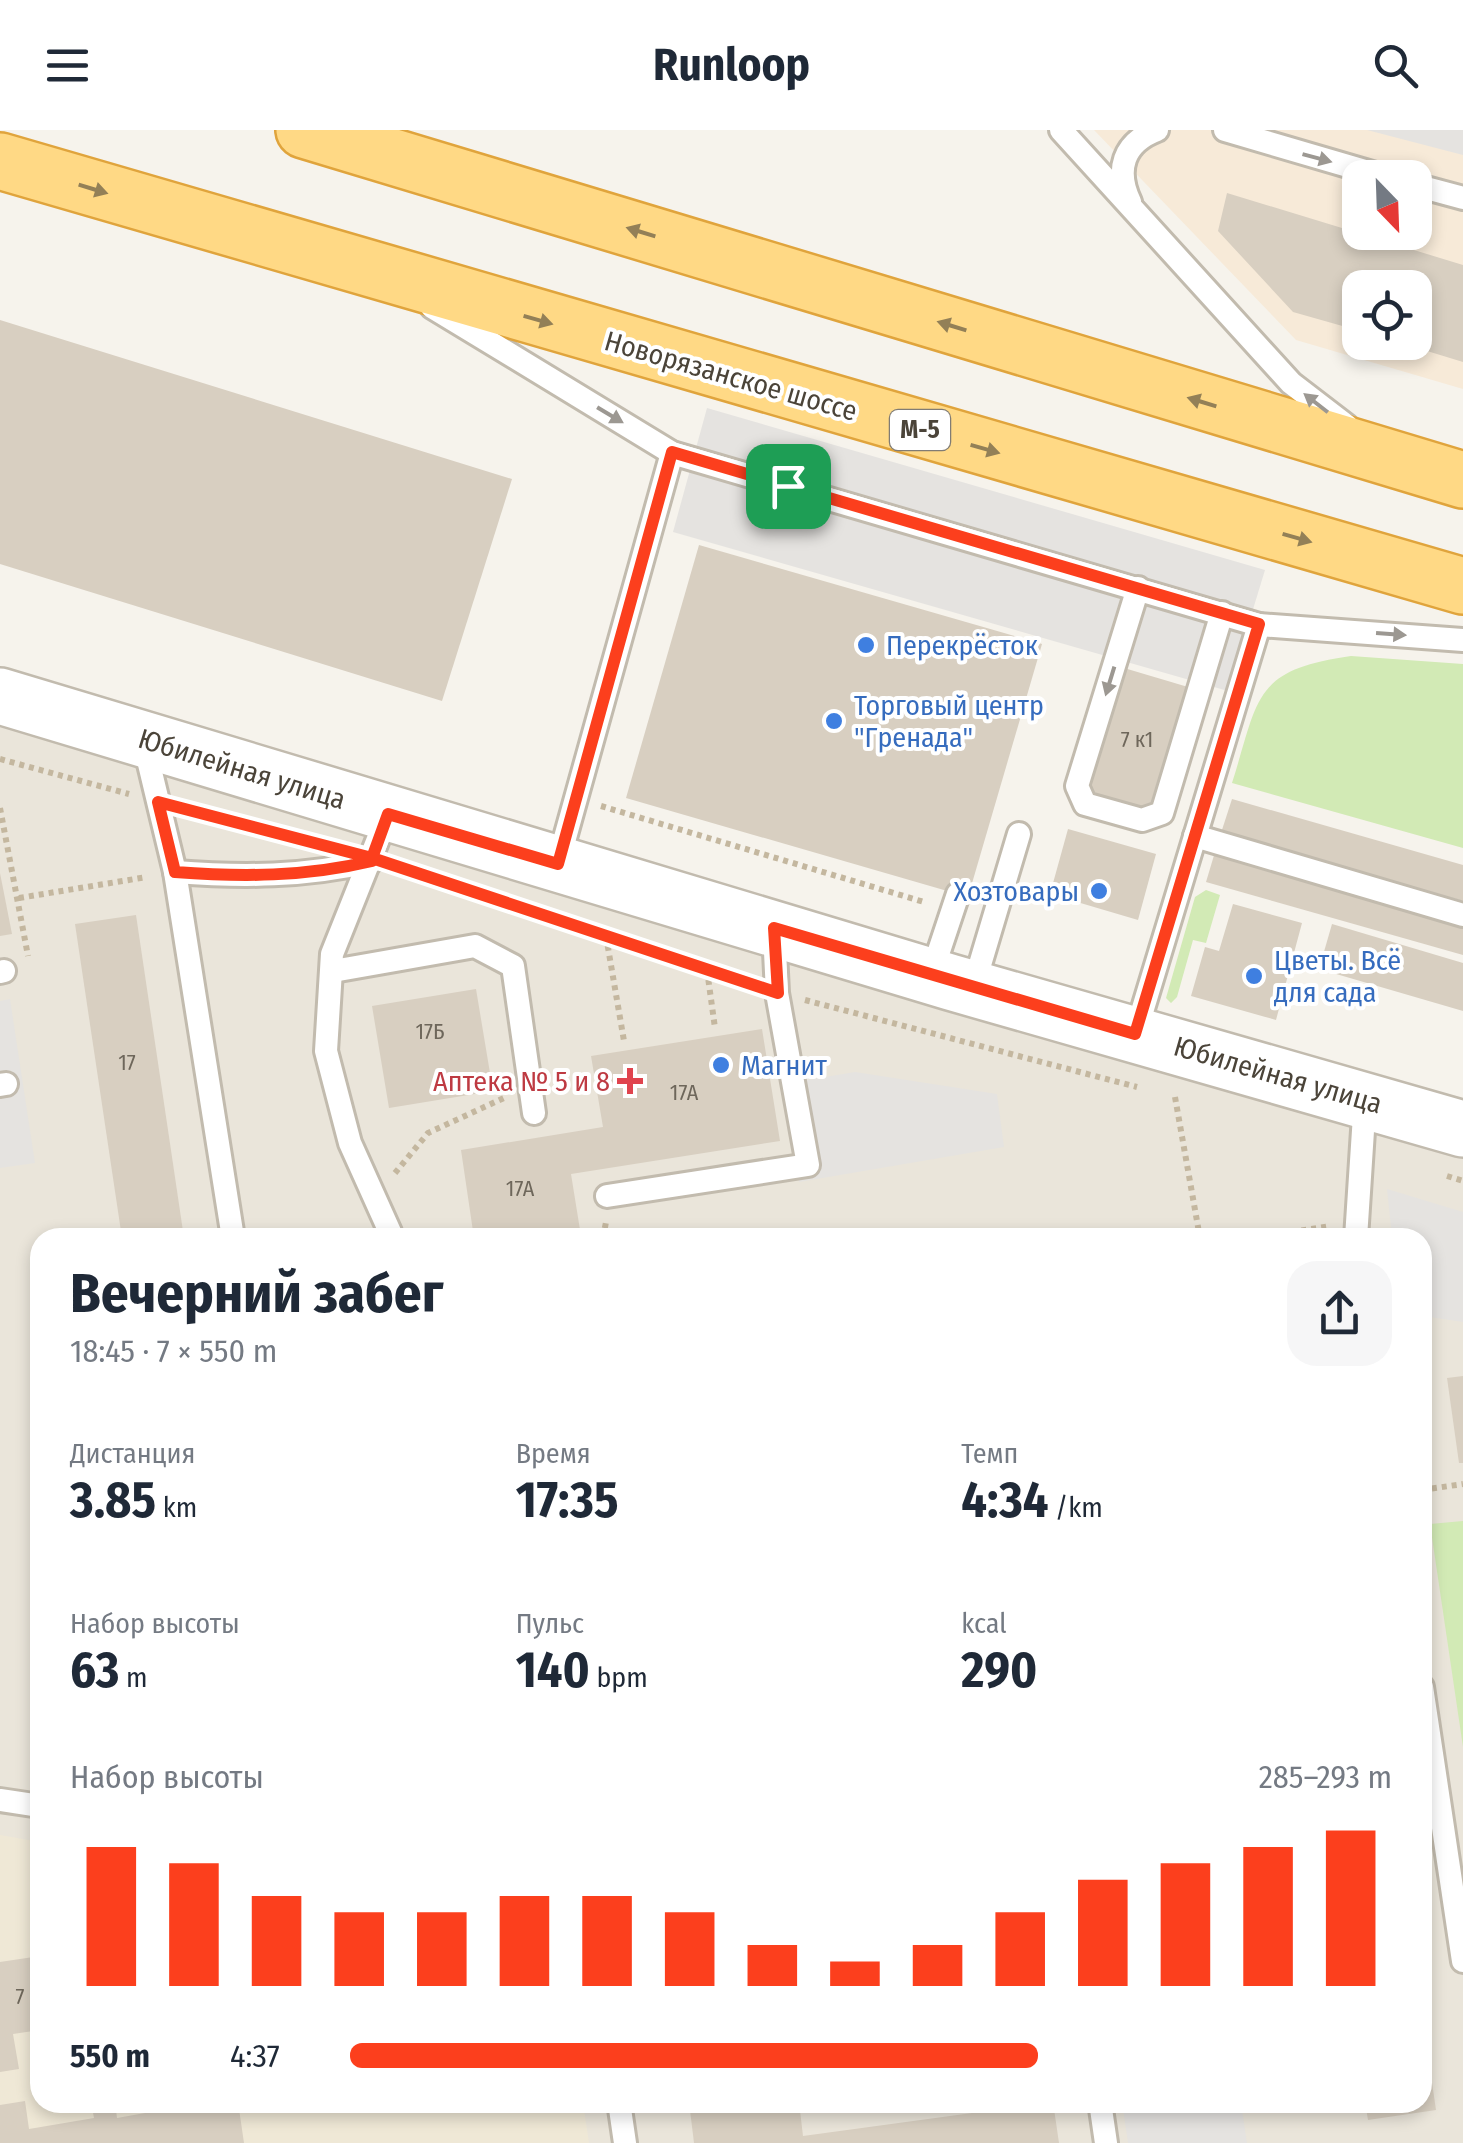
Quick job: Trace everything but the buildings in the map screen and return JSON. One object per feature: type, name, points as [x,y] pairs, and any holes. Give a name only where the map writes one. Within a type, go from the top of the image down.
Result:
[{"type":"highway","points":[[304,130],[1463,480]]},
{"type":"highway","name":"Новорязанское шоссе","points":[[0,160],[377,274],[1463,586]]},
{"type":"street","name":"Юбилейная улица","points":[[0,696],[143,739],[377,844],[558,864],[1463,1129]]},
{"type":"lane","points":[[1061,130],[1291,383],[1366,441],[1463,480]]},
{"type":"lane","points":[[1131,205],[1122,185],[1127,150],[1140,136],[1158,130]]},
{"type":"lane","points":[[1225,130],[1342,164]]},
{"type":"lane","points":[[1432,189],[1463,198]]},
{"type":"lane","points":[[377,274],[672,452],[1259,624],[1463,640]]},
{"type":"lane","points":[[558,864],[672,452]]},
{"type":"lane","points":[[1138,588],[1077,786],[1085,804],[1142,820],[1162,813],[1222,614]]},
{"type":"lane","points":[[1135,1034],[1259,624]]},
{"type":"lane","points":[[143,739],[175,872],[231,1228]]},
{"type":"lane","points":[[952,982],[1019,834]]},
{"type":"lane","points":[[1195,836],[1463,915]]},
{"type":"lane","points":[[175,872],[323,872],[377,844]]},
{"type":"lane","points":[[377,844],[332,954],[326,1052],[350,1143],[388,1228]]},
{"type":"lane","points":[[952,982],[955,902]]},
{"type":"lane","points":[[607,1196],[808,1165],[778,993],[774,928]]},
{"type":"lane","points":[[333,971],[476,946],[513,966],[534,1113]]},
{"type":"lane","points":[[1355,1228],[1366,1100]]},
{"type":"lane","points":[[1432,1754],[1463,1961]]},
{"type":"lane","points":[[0,1800],[30,1804]]},
{"type":"lane","points":[[621,2113],[625,2143]]},
{"type":"lane","points":[[1102,2113],[1106,2143]]},
{"type":"path","points":[[0,759],[158,802],[377,844],[606,936],[778,993],[1192,1101]]},
{"type":"path","points":[[576,799],[955,902]]},
{"type":"path","points":[[0,808],[30,966],[2,971]]},
{"type":"path","points":[[20,898],[175,872]]},
{"type":"path","points":[[606,936],[624,1040]]},
{"type":"path","points":[[707,970],[715,1028]]},
{"type":"path","points":[[390,1228],[396,1170],[428,1134],[530,1086]]},
{"type":"path","points":[[1175,1097],[1198,1228]]},
{"type":"path","points":[[1428,1170],[1463,1181]]},
{"type":"path","points":[[1432,1489],[1463,1484]]},
{"type":"shaded area","points":[[1094,130],[1463,130],[1463,389],[1364,360],[1432,360],[1432,270],[1342,270],[1342,353],[1296,340]]},
{"type":"shaded area","points":[[1367,130],[1463,130],[1463,155]]},
{"type":"shaded area","points":[[707,408],[1265,570],[1228,691],[673,532]]},
{"type":"shaded area","points":[[0,711],[1463,1151],[1463,2143],[0,2143]]},
{"type":"shaded area","points":[[10,999],[35,1163],[0,1168],[0,1001]]},
{"type":"shaded area","points":[[855,1072],[997,1094],[1004,1147],[799,1182],[784,1084]]},
{"type":"shaded area","points":[[1387,1189],[1463,1212],[1463,1322],[1432,1317],[1432,1228],[1391,1228]]},
{"type":"shaded area","points":[[0,1835],[30,1840],[30,2113],[584,2113],[589,2143],[0,2143]]},
{"type":"shaded area","points":[[1124,2113],[1242,2113],[1247,2143],[1128,2143]]},
{"type":"green space","points":[[1351,656],[1463,664],[1463,848],[1232,783],[1255,709],[1264,693],[1294,670]]},
{"type":"green space","points":[[1206,890],[1220,895],[1206,943],[1193,940],[1177,997],[1171,1003],[1166,998],[1195,897]]},
{"type":"green space","points":[[1463,1521],[1463,1747],[1432,1538],[1432,1524]]},
{"type":"place","name":"Перекрёсток","points":[[866,645]]},
{"type":"place","name":"Торговый центр \"Гренада\"","points":[[834,721]]},
{"type":"place","name":"Хозтовары","points":[[1099,891]]},
{"type":"place","name":"Цветы. Всё для сада","points":[[1254,976]]},
{"type":"place","name":"Магнит","points":[[721,1065]]},
{"type":"place","name":"Аптека № 5 и 8","points":[[630,1081]]},
{"type":"route","points":[[788,486],[672,452],[558,864],[388,814],[372,858],[372,861],[323,872],[244,877],[175,872],[158,802],[372,858],[778,993],[774,928],[1135,1034],[1259,624],[788,486]]}]
